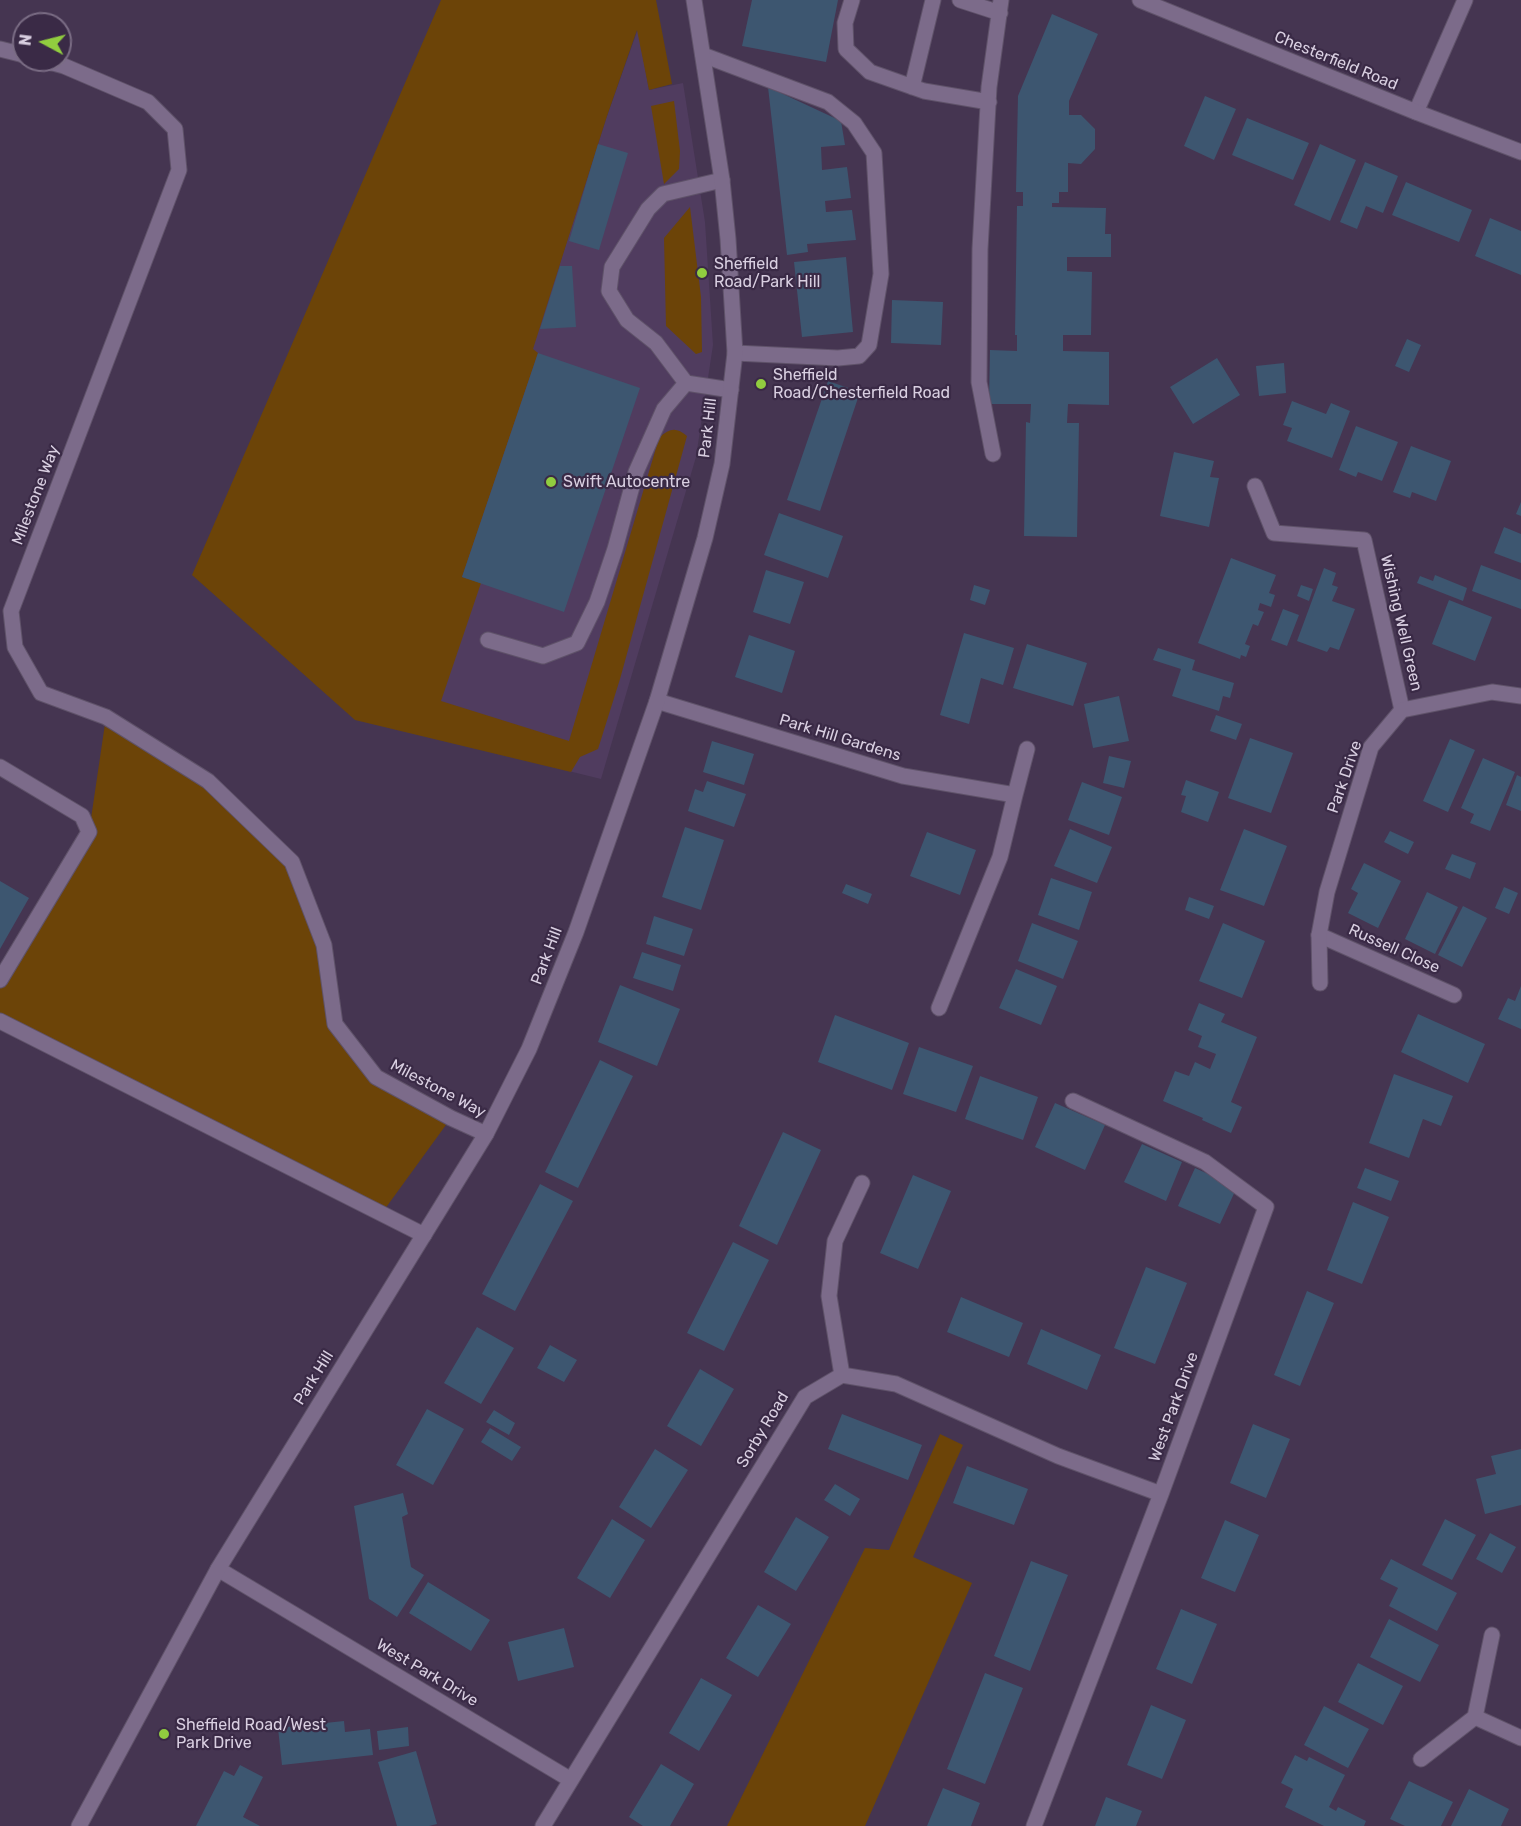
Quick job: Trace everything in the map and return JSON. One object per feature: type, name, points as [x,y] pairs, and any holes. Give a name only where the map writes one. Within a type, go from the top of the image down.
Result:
[{"type":"street","name":"Park Hill","points":[[79,1826],[218,1569],[486,1134],[529,1049],[576,932],[657,701],[705,538],[722,464],[735,353],[722,180],[694,0]]},
{"type":"street","points":[[852,0],[845,23],[846,49],[870,72],[924,91],[989,102]]},
{"type":"street","points":[[912,87],[933,0]]},
{"type":"street","points":[[960,0],[1000,7],[989,87],[980,249],[979,382],[993,454]]},
{"type":"street","name":"Chesterfield Road","points":[[1140,0],[1521,152]]},
{"type":"street","points":[[1416,112],[1465,0]]},
{"type":"street","points":[[703,55],[828,102],[854,123],[874,153],[881,274],[869,345],[859,357],[735,353]]},
{"type":"street","name":"Milestone Way","points":[[72,69],[148,102],[175,129],[179,170],[11,611],[15,647],[41,693],[106,717],[208,781],[292,862],[324,945],[334,1024],[376,1077],[451,1118],[486,1134]]},
{"type":"street","points":[[722,180],[663,194],[648,209],[612,267],[609,291],[627,320],[656,343],[686,383],[730,390]]},
{"type":"street","points":[[488,640],[543,656],[578,644],[597,602],[615,549],[636,472],[664,409],[686,383]]},
{"type":"street","name":"Wishing Well Green","points":[[1255,486],[1274,533],[1364,540],[1402,710]]},
{"type":"street","points":[[1402,710],[1492,692],[1521,696]]},
{"type":"street","name":"Park Hill Gardens","points":[[657,701],[903,776],[1016,795]]},
{"type":"street","name":"Park Drive","points":[[1320,983],[1319,935],[1327,892],[1371,747],[1402,710]]},
{"type":"street","points":[[939,1008],[1000,857],[1027,749]]},
{"type":"street","points":[[0,767],[82,816],[89,832],[0,980]]},
{"type":"street","name":"Russell Close","points":[[1319,935],[1454,995]]},
{"type":"street","points":[[0,1021],[424,1235]]},
{"type":"street","name":"West Park Drive","points":[[1034,1826],[1161,1494],[1266,1207],[1205,1162],[1072,1101]]},
{"type":"street","points":[[862,1183],[835,1240],[829,1296],[842,1375],[896,1384],[1058,1456],[1161,1494]]},
{"type":"street","name":"Sorby Road","points":[[571,1780],[805,1397],[842,1375]]},
{"type":"street","name":"West Park Drive","points":[[218,1569],[571,1780]]},
{"type":"street","points":[[1421,1759],[1475,1717],[1492,1635]]},
{"type":"street","points":[[1475,1717],[1521,1738]]},
{"type":"street","points":[[543,1826],[571,1780]]},
{"type":"shaded area","points":[[441,0],[656,0],[672,84],[649,90],[637,30],[607,116],[533,349],[538,353],[462,577],[481,583],[441,701],[569,741],[659,438],[666,432],[680,431],[687,436],[620,679],[598,749],[580,757],[571,772],[355,720],[192,575]]},
{"type":"shaded area","points":[[638,29],[649,90],[683,83],[705,222],[713,345],[696,457],[601,779],[386,726],[532,350],[607,116]]},
{"type":"shaded area","points":[[674,101],[680,151],[679,169],[664,184],[651,106]]},
{"type":"shaded area","points":[[690,207],[701,297],[702,352],[696,354],[666,326],[664,238]]},
{"type":"shaded area","points":[[106,717],[208,781],[292,862],[324,945],[335,1024],[376,1077],[451,1118],[382,1213],[0,1021],[0,980],[89,832]]},
{"type":"shaded area","points":[[940,1434],[963,1445],[913,1557],[972,1583],[865,1826],[727,1826],[865,1548],[889,1550]]},
{"type":"building","points":[[752,0],[838,0],[826,62],[742,46]]},
{"type":"building","points":[[1052,14],[1098,34],[1069,101],[1069,115],[1081,115],[1095,129],[1095,149],[1081,164],[1068,163],[1068,192],[1059,192],[1059,203],[1052,203],[1052,207],[1106,208],[1105,234],[1111,234],[1111,257],[1067,257],[1067,271],[1092,272],[1091,335],[1063,335],[1063,351],[1109,352],[1109,405],[1068,404],[1067,423],[1079,423],[1077,537],[1024,536],[1026,422],[1030,423],[1031,404],[989,404],[990,350],[1017,351],[1017,335],[1015,335],[1017,206],[1023,206],[1023,192],[1016,192],[1018,96]]},
{"type":"building","points":[[768,87],[841,121],[845,145],[821,147],[822,170],[847,167],[851,198],[825,201],[826,212],[852,210],[856,240],[807,244],[808,252],[787,255]]},
{"type":"building","points":[[1205,96],[1236,109],[1214,160],[1184,146]]},
{"type":"building","points":[[1247,118],[1309,143],[1293,180],[1232,155]]},
{"type":"building","points":[[598,144],[628,153],[599,250],[569,241]]},
{"type":"building","points":[[1320,144],[1356,160],[1330,221],[1294,205]]},
{"type":"building","points":[[1365,162],[1398,176],[1383,213],[1366,206],[1357,229],[1340,222]]},
{"type":"building","points":[[1406,182],[1472,210],[1459,242],[1392,215]]},
{"type":"building","points":[[1490,218],[1521,231],[1521,275],[1475,256]]},
{"type":"building","points":[[846,257],[853,332],[802,337],[794,262]]},
{"type":"building","points":[[560,266],[572,266],[576,327],[540,329]]},
{"type":"building","points":[[892,300],[943,302],[941,345],[891,343]]},
{"type":"building","points":[[1407,339],[1421,345],[1409,372],[1395,366]]},
{"type":"building","name":"Swift Autocentre","points":[[538,353],[640,388],[564,612],[462,577]]},
{"type":"building","points":[[1217,358],[1240,395],[1193,424],[1170,387]]},
{"type":"building","points":[[1284,363],[1286,393],[1259,396],[1256,366]]},
{"type":"building","points":[[828,381],[860,392],[820,511],[787,500]]},
{"type":"building","points":[[1292,401],[1326,414],[1331,403],[1350,411],[1332,458],[1287,441],[1292,428],[1283,425]]},
{"type":"building","points":[[1356,426],[1398,442],[1382,481],[1358,472],[1356,477],[1339,470]]},
{"type":"building","points":[[1411,446],[1451,461],[1436,501],[1412,492],[1410,498],[1393,492]]},
{"type":"building","points":[[1174,452],[1214,461],[1210,477],[1219,478],[1209,527],[1160,516]]},
{"type":"building","points":[[1521,502],[1521,516],[1516,514]]},
{"type":"building","points":[[779,513],[843,536],[828,578],[764,555]]},
{"type":"building","points":[[1504,527],[1521,534],[1521,563],[1494,553]]},
{"type":"building","points":[[1231,558],[1276,575],[1269,593],[1275,595],[1271,607],[1260,603],[1258,610],[1264,612],[1258,626],[1253,624],[1245,644],[1250,646],[1246,657],[1241,655],[1240,659],[1198,643]]},
{"type":"building","points":[[1481,565],[1521,580],[1521,609],[1472,591]]},
{"type":"building","points":[[1324,568],[1336,573],[1332,585],[1338,587],[1332,601],[1355,609],[1339,650],[1330,647],[1327,652],[1297,641]]},
{"type":"building","points":[[766,570],[804,582],[790,624],[753,612]]},
{"type":"building","points":[[1435,575],[1467,588],[1463,601],[1417,583],[1420,576],[1433,581]]},
{"type":"building","points":[[974,585],[990,590],[985,605],[970,600]]},
{"type":"building","points":[[1301,585],[1313,589],[1309,601],[1297,596]]},
{"type":"building","points":[[1449,600],[1492,617],[1475,661],[1432,644]]},
{"type":"building","points":[[1283,609],[1299,615],[1287,646],[1271,640]]},
{"type":"building","points":[[964,633],[1014,648],[1003,685],[981,678],[969,724],[940,715]]},
{"type":"building","points":[[749,635],[795,651],[782,693],[735,677]]},
{"type":"building","points":[[1027,644],[1087,663],[1073,706],[1013,688]]},
{"type":"building","points":[[1158,648],[1195,660],[1192,670],[1234,683],[1230,698],[1223,696],[1219,711],[1172,696],[1181,669],[1153,660]]},
{"type":"building","points":[[1119,696],[1129,741],[1093,748],[1084,704]]},
{"type":"building","points":[[1216,715],[1242,724],[1236,740],[1210,731]]},
{"type":"building","points":[[1250,738],[1293,753],[1271,813],[1228,798]]},
{"type":"building","points":[[1450,739],[1475,750],[1448,812],[1423,801]]},
{"type":"building","points":[[712,741],[754,754],[744,785],[703,772]]},
{"type":"building","points":[[1109,756],[1131,761],[1124,788],[1103,783]]},
{"type":"building","points":[[1483,758],[1515,772],[1490,831],[1470,823],[1474,814],[1461,808]]},
{"type":"building","points":[[1517,775],[1521,777],[1521,811],[1506,805]]},
{"type":"building","points":[[1186,780],[1219,792],[1208,822],[1181,812],[1186,796],[1181,795]]},
{"type":"building","points":[[707,781],[746,794],[734,827],[688,811],[695,789],[703,792]]},
{"type":"building","points":[[1082,782],[1122,797],[1109,835],[1068,820]]},
{"type":"building","points":[[685,827],[724,840],[701,910],[662,897]]},
{"type":"building","points":[[1070,829],[1112,847],[1097,883],[1054,866]]},
{"type":"building","points":[[1244,829],[1287,846],[1264,906],[1220,890]]},
{"type":"building","points":[[1390,831],[1414,842],[1408,854],[1384,842]]},
{"type":"building","points":[[927,832],[976,850],[960,895],[910,876]]},
{"type":"building","points":[[1452,854],[1476,863],[1470,879],[1445,869]]},
{"type":"building","points":[[1364,863],[1401,881],[1378,928],[1348,913],[1358,893],[1351,889]]},
{"type":"building","points":[[1051,878],[1092,892],[1079,930],[1038,915]]},
{"type":"building","points":[[0,881],[29,898],[0,949]]},
{"type":"building","points":[[846,884],[872,894],[868,904],[842,893]]},
{"type":"building","points":[[1504,887],[1518,893],[1509,914],[1495,908]]},
{"type":"building","points":[[1427,892],[1458,907],[1435,954],[1405,939]]},
{"type":"building","points":[[1189,897],[1214,906],[1209,919],[1185,910]]},
{"type":"building","points":[[1463,906],[1487,918],[1462,967],[1438,955]]},
{"type":"building","points":[[654,916],[693,929],[684,956],[646,944]]},
{"type":"building","points":[[1032,923],[1078,941],[1063,979],[1018,961]]},
{"type":"building","points":[[1223,923],[1265,941],[1242,998],[1199,981]]},
{"type":"building","points":[[642,952],[681,965],[673,991],[633,978]]},
{"type":"building","points":[[1016,969],[1057,986],[1041,1025],[999,1008]]},
{"type":"building","points":[[620,985],[680,1009],[657,1066],[598,1042]]},
{"type":"building","points":[[1521,986],[1521,1029],[1498,1019],[1508,998],[1515,1001]]},
{"type":"building","points":[[1199,1003],[1225,1014],[1221,1022],[1257,1037],[1231,1102],[1242,1107],[1231,1133],[1163,1101],[1175,1071],[1189,1076],[1195,1062],[1210,1069],[1216,1054],[1198,1047],[1202,1036],[1188,1030]]},
{"type":"building","points":[[1418,1014],[1485,1044],[1468,1083],[1401,1052]]},
{"type":"building","points":[[835,1015],[909,1043],[892,1090],[818,1062]]},
{"type":"building","points":[[919,1047],[973,1066],[956,1112],[903,1094]]},
{"type":"building","points":[[600,1060],[633,1076],[578,1188],[545,1172]]},
{"type":"building","points":[[1394,1074],[1453,1096],[1441,1126],[1423,1119],[1409,1158],[1369,1143]]},
{"type":"building","points":[[980,1076],[1038,1097],[1023,1140],[965,1119]]},
{"type":"building","points":[[1055,1103],[1105,1125],[1085,1170],[1035,1147]]},
{"type":"building","points":[[783,1132],[821,1150],[777,1245],[739,1226]]},
{"type":"building","points":[[1142,1144],[1182,1162],[1166,1201],[1124,1182]]},
{"type":"building","points":[[1195,1168],[1237,1187],[1220,1224],[1178,1206]]},
{"type":"building","points":[[1365,1168],[1399,1181],[1391,1201],[1357,1188]]},
{"type":"building","points":[[913,1175],[951,1191],[918,1269],[880,1253]]},
{"type":"building","points":[[540,1184],[573,1201],[515,1311],[482,1294]]},
{"type":"building","points":[[1353,1202],[1389,1217],[1362,1284],[1327,1270]]},
{"type":"building","points":[[733,1242],[769,1260],[724,1351],[687,1333]]},
{"type":"building","points":[[1146,1267],[1187,1283],[1155,1364],[1114,1348]]},
{"type":"building","points":[[1307,1291],[1334,1303],[1300,1386],[1274,1375]]},
{"type":"building","points":[[961,1297],[1023,1323],[1009,1357],[947,1332]]},
{"type":"building","points":[[477,1327],[514,1348],[481,1404],[444,1383]]},
{"type":"building","points":[[1041,1329],[1101,1355],[1087,1390],[1027,1364]]},
{"type":"building","points":[[550,1345],[577,1360],[564,1382],[537,1368]]},
{"type":"building","points":[[700,1369],[734,1389],[701,1446],[667,1426]]},
{"type":"building","points":[[427,1409],[464,1429],[433,1485],[396,1465]]},
{"type":"building","points":[[494,1410],[515,1423],[509,1435],[486,1422]]},
{"type":"building","points":[[842,1414],[922,1445],[908,1480],[828,1449]]},
{"type":"building","points":[[1253,1424],[1290,1439],[1266,1498],[1230,1483]]},
{"type":"building","points":[[490,1428],[521,1447],[512,1461],[481,1442]]},
{"type":"building","points":[[655,1449],[688,1470],[651,1528],[619,1507]]},
{"type":"building","points":[[1521,1449],[1521,1505],[1485,1514],[1476,1479],[1496,1474],[1491,1456]]},
{"type":"building","points":[[967,1466],[1028,1489],[1014,1525],[953,1503]]},
{"type":"building","points":[[835,1484],[860,1499],[850,1516],[824,1500]]},
{"type":"building","points":[[403,1493],[408,1514],[402,1517],[411,1567],[424,1575],[397,1617],[369,1599],[354,1506]]},
{"type":"building","points":[[796,1517],[829,1537],[796,1591],[764,1572]]},
{"type":"building","points":[[612,1519],[645,1540],[610,1598],[577,1578]]},
{"type":"building","points":[[1445,1519],[1476,1535],[1452,1580],[1422,1565]]},
{"type":"building","points":[[1225,1520],[1259,1535],[1235,1592],[1201,1578]]},
{"type":"building","points":[[1490,1533],[1516,1547],[1502,1573],[1476,1559]]},
{"type":"building","points":[[1391,1559],[1457,1593],[1437,1631],[1389,1606],[1398,1588],[1380,1579]]},
{"type":"building","points":[[1031,1561],[1068,1575],[1030,1671],[994,1656]]},
{"type":"building","points":[[428,1582],[490,1620],[471,1651],[409,1613]]},
{"type":"building","points":[[758,1605],[791,1624],[758,1677],[726,1658]]},
{"type":"building","points":[[1181,1609],[1217,1624],[1192,1684],[1156,1669]]},
{"type":"building","points":[[1389,1619],[1439,1645],[1420,1682],[1370,1657]]},
{"type":"building","points":[[564,1628],[574,1667],[518,1681],[508,1642]]},
{"type":"building","points":[[1358,1663],[1403,1686],[1383,1725],[1338,1702]]},
{"type":"building","points":[[985,1673],[1023,1688],[985,1784],[947,1769]]},
{"type":"building","points":[[701,1678],[732,1695],[699,1751],[669,1733]]},
{"type":"building","points":[[1151,1705],[1186,1720],[1162,1779],[1127,1765]]},
{"type":"building","points":[[1324,1706],[1369,1729],[1348,1768],[1304,1745]]},
{"type":"building","points":[[344,1721],[345,1732],[370,1729],[373,1755],[282,1765],[278,1728]]},
{"type":"building","points":[[408,1727],[409,1746],[379,1750],[377,1731]]},
{"type":"building","points":[[416,1751],[437,1824],[397,1826],[378,1762]]},
{"type":"building","points":[[1295,1755],[1307,1761],[1309,1757],[1345,1775],[1329,1807],[1336,1811],[1338,1807],[1366,1821],[1364,1826],[1324,1826],[1285,1807],[1293,1789],[1281,1783]]},
{"type":"building","points":[[661,1764],[694,1784],[670,1826],[643,1826],[629,1817]]},
{"type":"building","points":[[240,1765],[263,1777],[243,1817],[260,1826],[196,1826],[224,1771],[234,1776]]},
{"type":"building","points":[[1409,1781],[1453,1802],[1441,1826],[1405,1826],[1390,1819]]},
{"type":"building","points":[[943,1788],[980,1803],[971,1826],[927,1826]]},
{"type":"building","points":[[1469,1789],[1509,1809],[1501,1826],[1451,1826]]},
{"type":"building","points":[[1106,1797],[1142,1811],[1136,1826],[1095,1826]]},
{"type":"place","name":"Sheffield Road/Park Hill","points":[[702,273]]},
{"type":"place","name":"Sheffield Road/Chesterfield Road","points":[[761,384]]},
{"type":"place","name":"Swift Autocentre","points":[[551,482]]},
{"type":"place","name":"Sheffield Road/West Park Drive","points":[[164,1734]]}]
